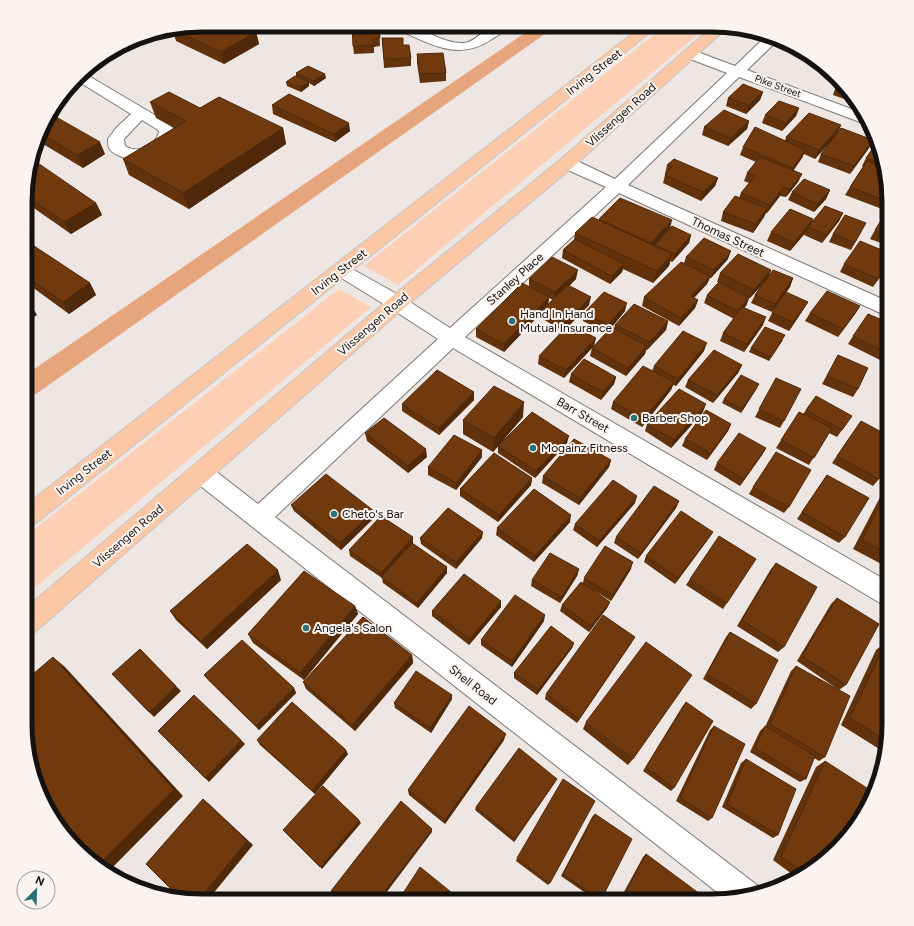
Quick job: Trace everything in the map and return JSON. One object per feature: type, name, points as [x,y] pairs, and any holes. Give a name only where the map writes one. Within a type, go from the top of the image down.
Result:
[{"type":"main road","name":"Irving Street","points":[[32,512],[644,32]]},
{"type":"main road","name":"Vlissengen Road","points":[[32,619],[397,303],[567,163],[715,32]]},
{"type":"street","points":[[416,32],[445,44],[459,47],[476,43],[493,32]]},
{"type":"street","name":"Stanley Place","points":[[258,518],[617,186],[768,42]]},
{"type":"street","name":"Pike Street","points":[[690,54],[858,115]]},
{"type":"street","points":[[85,79],[141,113]]},
{"type":"street","name":"Thomas Street","points":[[567,163],[882,307]]},
{"type":"street","name":"Barr Street","points":[[341,270],[397,303],[451,338],[882,591]]},
{"type":"street","name":"Shell Road","points":[[201,473],[741,892]]},
{"type":"shaded area","points":[[657,32],[701,32],[398,285],[364,266]]},
{"type":"shaded area","points":[[339,289],[371,307],[32,590],[32,531]]},
{"type":"building","points":[[256,32],[221,52],[181,33]]},
{"type":"building","points":[[352,32],[380,32],[380,38],[373,38],[373,45],[353,46]]},
{"type":"building","points":[[382,38],[403,38],[403,45],[409,45],[411,58],[384,59]]},
{"type":"building","points":[[443,53],[446,73],[420,74],[417,54]]},
{"type":"building","points":[[308,66],[325,74],[313,81],[296,73]]},
{"type":"building","points":[[295,76],[309,82],[301,87],[286,82]]},
{"type":"building","points":[[743,84],[763,92],[749,105],[728,98]]},
{"type":"building","points":[[169,92],[200,108],[219,97],[283,128],[183,193],[123,159],[186,121],[150,102]]},
{"type":"building","points":[[289,94],[349,123],[334,134],[272,105]]},
{"type":"building","points":[[779,101],[799,108],[786,123],[765,115]]},
{"type":"building","points":[[724,110],[749,121],[731,138],[704,127]]},
{"type":"building","points":[[809,113],[841,125],[819,150],[786,137]]},
{"type":"building","points":[[55,117],[100,142],[77,155],[45,136]]},
{"type":"building","points":[[755,127],[805,150],[793,168],[743,147]]},
{"type":"building","points":[[841,128],[870,139],[871,142],[854,166],[821,154]]},
{"type":"building","points":[[873,148],[877,162],[866,158]]},
{"type":"building","points":[[760,157],[802,174],[790,189],[783,188],[770,205],[741,193],[755,176],[747,173]]},
{"type":"building","points":[[674,159],[718,178],[703,192],[665,175],[672,167],[667,165]]},
{"type":"building","points":[[867,161],[878,166],[881,180],[882,199],[850,187]]},
{"type":"building","points":[[37,162],[96,203],[64,222],[32,200],[33,180]]},
{"type":"building","points":[[804,179],[830,190],[817,204],[792,192]]},
{"type":"building","points":[[735,196],[767,208],[756,224],[723,212]]},
{"type":"building","points":[[620,198],[672,220],[651,243],[599,219]]},
{"type":"building","points":[[825,206],[843,213],[827,235],[808,227]]},
{"type":"building","points":[[790,209],[813,219],[794,243],[771,232]]},
{"type":"building","points":[[845,215],[866,223],[855,242],[833,234]]},
{"type":"building","points":[[592,217],[672,254],[657,271],[575,233]]},
{"type":"building","points":[[882,219],[882,233],[875,230]]},
{"type":"building","points":[[672,226],[691,235],[675,254],[655,245]]},
{"type":"building","points":[[704,238],[731,251],[714,270],[686,257]]},
{"type":"building","points":[[575,239],[624,264],[612,276],[563,250]]},
{"type":"building","points":[[860,241],[882,250],[882,273],[878,279],[844,264]]},
{"type":"building","points":[[32,245],[90,283],[63,302],[32,281]]},
{"type":"building","points":[[738,254],[771,270],[754,290],[720,273]]},
{"type":"building","points":[[552,257],[578,270],[555,292],[529,279]]},
{"type":"building","points":[[681,262],[710,276],[691,296],[698,300],[681,318],[644,297]]},
{"type":"building","points":[[773,270],[793,278],[775,304],[755,295]]},
{"type":"building","points":[[719,282],[749,298],[737,311],[707,295]]},
{"type":"building","name":"Hand In Hand Mutual Insurance","points":[[522,283],[549,297],[504,344],[476,329]]},
{"type":"building","points":[[568,285],[591,297],[565,323],[542,310]]},
{"type":"building","points":[[827,291],[860,306],[843,329],[810,313]]},
{"type":"building","points":[[604,292],[627,303],[608,325],[584,313]]},
{"type":"building","points":[[786,292],[808,302],[793,322],[772,313]]},
{"type":"building","points":[[634,304],[668,321],[650,342],[615,325]]},
{"type":"building","points":[[742,307],[766,317],[747,344],[723,333]]},
{"type":"building","points":[[868,314],[882,320],[882,350],[853,336]]},
{"type":"building","points":[[569,324],[596,338],[566,370],[539,356]]},
{"type":"building","points":[[612,327],[647,346],[628,368],[592,348]]},
{"type":"building","points":[[765,327],[785,335],[771,357],[751,348]]},
{"type":"building","points":[[683,331],[707,343],[678,379],[654,366]]},
{"type":"building","points":[[714,350],[742,365],[717,395],[688,380]]},
{"type":"building","points":[[838,355],[868,368],[858,389],[827,376]]},
{"type":"building","points":[[584,359],[616,377],[603,392],[571,374]]},
{"type":"building","points":[[643,366],[674,382],[644,419],[613,402]]},
{"type":"building","points":[[437,370],[474,392],[439,428],[402,404]]},
{"type":"building","points":[[741,375],[759,384],[742,409],[724,399]]},
{"type":"building","points":[[776,378],[801,389],[784,421],[759,409]]},
{"type":"building","points":[[494,386],[524,402],[494,438],[463,420]]},
{"type":"building","points":[[679,389],[706,404],[674,440],[647,424]]},
{"type":"building","points":[[816,396],[852,416],[842,430],[806,410]]},
{"type":"building","points":[[706,410],[731,424],[711,453],[685,439]]},
{"type":"building","name":"Mogainz Fitness","points":[[532,412],[569,436],[536,471],[498,446]]},
{"type":"building","points":[[799,412],[832,428],[814,458],[781,440]]},
{"type":"building","points":[[384,418],[426,449],[408,466],[365,433]]},
{"type":"building","points":[[861,421],[882,432],[882,474],[879,479],[837,456]]},
{"type":"building","points":[[739,433],[766,448],[744,479],[717,463]]},
{"type":"building","points":[[454,435],[482,450],[456,483],[428,467]]},
{"type":"building","points":[[574,439],[611,460],[580,498],[543,476]]},
{"type":"building","points":[[776,452],[811,470],[789,507],[753,487]]},
{"type":"building","points":[[494,453],[532,478],[499,515],[460,489]]},
{"type":"building","name":"Cheto's Bar","points":[[326,474],[374,511],[340,543],[291,505]]},
{"type":"building","points":[[827,475],[869,498],[845,537],[802,512]]},
{"type":"building","points":[[613,480],[637,496],[599,541],[575,524]]},
{"type":"building","points":[[654,486],[679,501],[641,553],[616,537]]},
{"type":"building","points":[[534,489],[571,515],[535,556],[497,528]]},
{"type":"building","points":[[882,500],[882,550],[862,540]]},
{"type":"building","points":[[448,508],[483,532],[456,562],[420,538]]},
{"type":"building","points":[[681,511],[713,532],[678,578],[646,556]]},
{"type":"building","points":[[381,516],[413,537],[381,573],[349,550]]},
{"type":"building","points":[[719,536],[756,559],[727,603],[690,579]]},
{"type":"building","points":[[412,543],[447,567],[417,603],[381,577]]},
{"type":"building","points":[[247,544],[278,570],[201,641],[170,611]]},
{"type":"building","points":[[605,546],[633,562],[613,595],[584,578]]},
{"type":"building","points":[[550,553],[579,569],[562,597],[532,580]]},
{"type":"building","points":[[776,563],[817,587],[784,647],[742,620]]},
{"type":"building","name":"Angela's Salon","points":[[304,571],[355,606],[300,673],[248,634]]},
{"type":"building","points":[[464,574],[501,601],[470,639],[432,611]]},
{"type":"building","points":[[581,582],[610,602],[591,626],[562,605]]},
{"type":"building","points":[[515,595],[545,615],[512,661],[481,640]]},
{"type":"building","points":[[837,598],[879,624],[846,685],[802,656]]},
{"type":"building","points":[[603,615],[635,637],[579,719],[546,694]]},
{"type":"building","points":[[363,617],[412,655],[352,725],[303,682]]},
{"type":"building","points":[[551,626],[574,643],[538,690],[514,673]]},
{"type":"building","points":[[730,632],[778,660],[756,704],[707,674]]},
{"type":"building","points":[[242,640],[294,688],[256,726],[204,675]]},
{"type":"building","points":[[646,642],[692,675],[633,759],[586,722]]},
{"type":"building","points":[[140,649],[176,686],[149,712],[112,674]]},
{"type":"building","points":[[882,650],[882,738],[850,718]]},
{"type":"building","points":[[53,657],[174,790],[102,861],[90,852],[67,827],[55,809],[41,779],[35,757],[32,735],[32,675]]},
{"type":"building","points":[[796,666],[850,696],[825,757],[770,724]]},
{"type":"building","points":[[416,671],[452,695],[430,728],[394,703]]},
{"type":"building","points":[[194,695],[241,740],[205,778],[158,731]]},
{"type":"building","points":[[292,702],[346,750],[312,791],[257,740]]},
{"type":"building","points":[[686,702],[713,721],[674,788],[646,767]]},
{"type":"building","points":[[469,706],[506,734],[445,820],[408,790]]},
{"type":"building","points":[[714,726],[745,744],[712,818],[680,798]]},
{"type":"building","points":[[765,726],[815,756],[806,779],[755,748]]},
{"type":"building","points":[[519,748],[557,779],[515,839],[476,807]]},
{"type":"building","points":[[746,759],[796,789],[778,835],[727,804]]},
{"type":"building","points":[[825,761],[869,789],[859,809],[847,827],[824,852],[815,859],[799,870],[781,857]]},
{"type":"building","points":[[563,779],[595,801],[550,883],[517,858]]},
{"type":"building","points":[[323,786],[359,820],[320,867],[283,830]]},
{"type":"building","points":[[203,799],[247,841],[204,894],[174,892],[146,864]]},
{"type":"building","points":[[401,801],[432,829],[382,894],[334,894],[331,891]]},
{"type":"building","points":[[595,814],[632,839],[604,894],[592,894],[563,874]]},
{"type":"building","points":[[646,854],[700,894],[625,894]]},
{"type":"building","points":[[420,867],[453,894],[403,894]]},
{"type":"waterway","points":[[32,384],[537,32]]},
{"type":"place","name":"Hand In Hand Mutual Insurance","points":[[512,321]]},
{"type":"place","name":"Barber Shop","points":[[634,418]]},
{"type":"place","name":"Mogainz Fitness","points":[[533,448]]},
{"type":"place","name":"Cheto's Bar","points":[[334,514]]},
{"type":"place","name":"Angela's Salon","points":[[306,628]]}]
